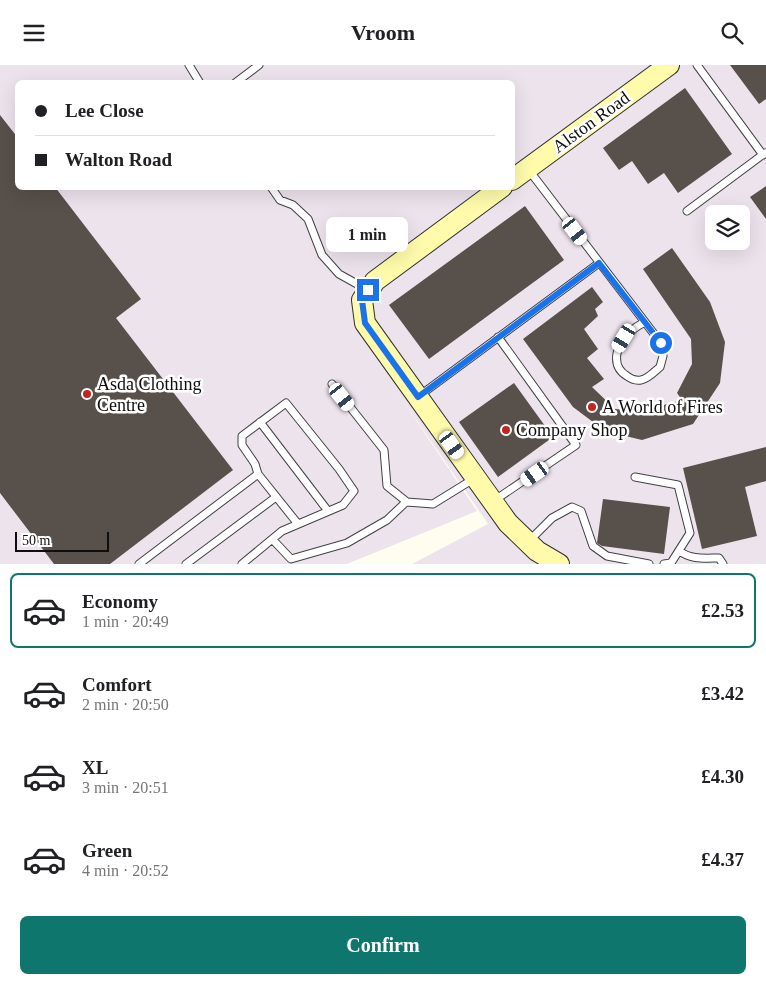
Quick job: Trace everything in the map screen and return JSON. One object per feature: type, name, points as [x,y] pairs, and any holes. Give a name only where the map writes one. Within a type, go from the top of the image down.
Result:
[{"type":"street","name":"Alston Road","points":[[520,174],[669,65]]},
{"type":"street","points":[[498,190],[375,281],[362,300],[365,323],[508,523],[537,551],[559,564]]},
{"type":"lane","points":[[189,65],[198,80]]},
{"type":"lane","points":[[239,80],[259,65]]},
{"type":"lane","points":[[687,211],[764,154],[697,65]]},
{"type":"lane","points":[[520,174],[599,263],[645,322],[661,343],[663,356],[660,367],[641,380],[632,379],[623,374],[615,358],[624,338],[645,322]]},
{"type":"lane","points":[[273,190],[280,200],[293,205],[308,219],[322,255],[339,274],[368,290]]},
{"type":"lane","points":[[418,397],[599,263]]},
{"type":"lane","points":[[493,502],[576,445],[498,337]]},
{"type":"lane","points":[[332,384],[384,450],[387,486],[406,502],[433,504],[475,477]]},
{"type":"lane","points":[[242,564],[282,531],[343,505],[354,491],[339,469],[286,403],[242,436],[242,445],[255,463],[258,474],[298,524]]},
{"type":"lane","points":[[260,422],[328,511]]},
{"type":"lane","points":[[139,564],[258,474]]},
{"type":"lane","points":[[635,477],[678,485],[690,533],[671,563],[664,564]]},
{"type":"lane","points":[[186,564],[276,497]]},
{"type":"lane","points":[[272,540],[291,559],[348,543],[387,520],[406,502]]},
{"type":"lane","points":[[528,543],[552,518],[572,507],[581,511],[593,546],[607,556],[649,564]]},
{"type":"lane","points":[[680,551],[684,555],[699,558],[719,558],[723,564]]},
{"type":"shaded area","points":[[0,65],[766,65],[766,564],[412,564],[488,524],[395,389],[477,511],[347,564],[0,564]]},
{"type":"building","points":[[730,65],[766,65],[766,99],[759,104]]},
{"type":"building","points":[[685,88],[732,154],[678,193],[664,173],[648,184],[632,161],[619,170],[603,148]]},
{"type":"building","name":"Asda Clothing Centre","points":[[0,115],[15,134],[15,190],[57,190],[141,299],[116,318],[233,470],[110,564],[54,564],[0,493]]},
{"type":"building","points":[[766,186],[766,219],[750,197]]},
{"type":"building","points":[[525,206],[564,260],[429,359],[389,305]]},
{"type":"building","points":[[672,248],[710,302],[725,342],[720,383],[693,424],[642,440],[605,431],[573,407],[523,339],[592,287],[603,302],[595,309],[598,316],[584,329],[598,349],[587,358],[604,379],[592,387],[615,409],[642,411],[682,400],[677,393],[692,364],[691,339],[643,269]]},
{"type":"building","name":"Company Shop","points":[[514,383],[553,437],[498,477],[459,422]]},
{"type":"building","points":[[766,447],[766,481],[745,487],[757,536],[702,549],[683,468]]},
{"type":"building","points":[[603,499],[670,507],[664,554],[602,546],[597,543]]},
{"type":"place","name":"Asda Clothing Centre","points":[[87,394]]},
{"type":"place","name":"A World of Fires","points":[[592,407]]},
{"type":"place","name":"Company Shop","points":[[506,430]]},
{"type":"route","points":[[368,290],[362,300],[365,323],[418,397],[599,263],[661,343]]}]
